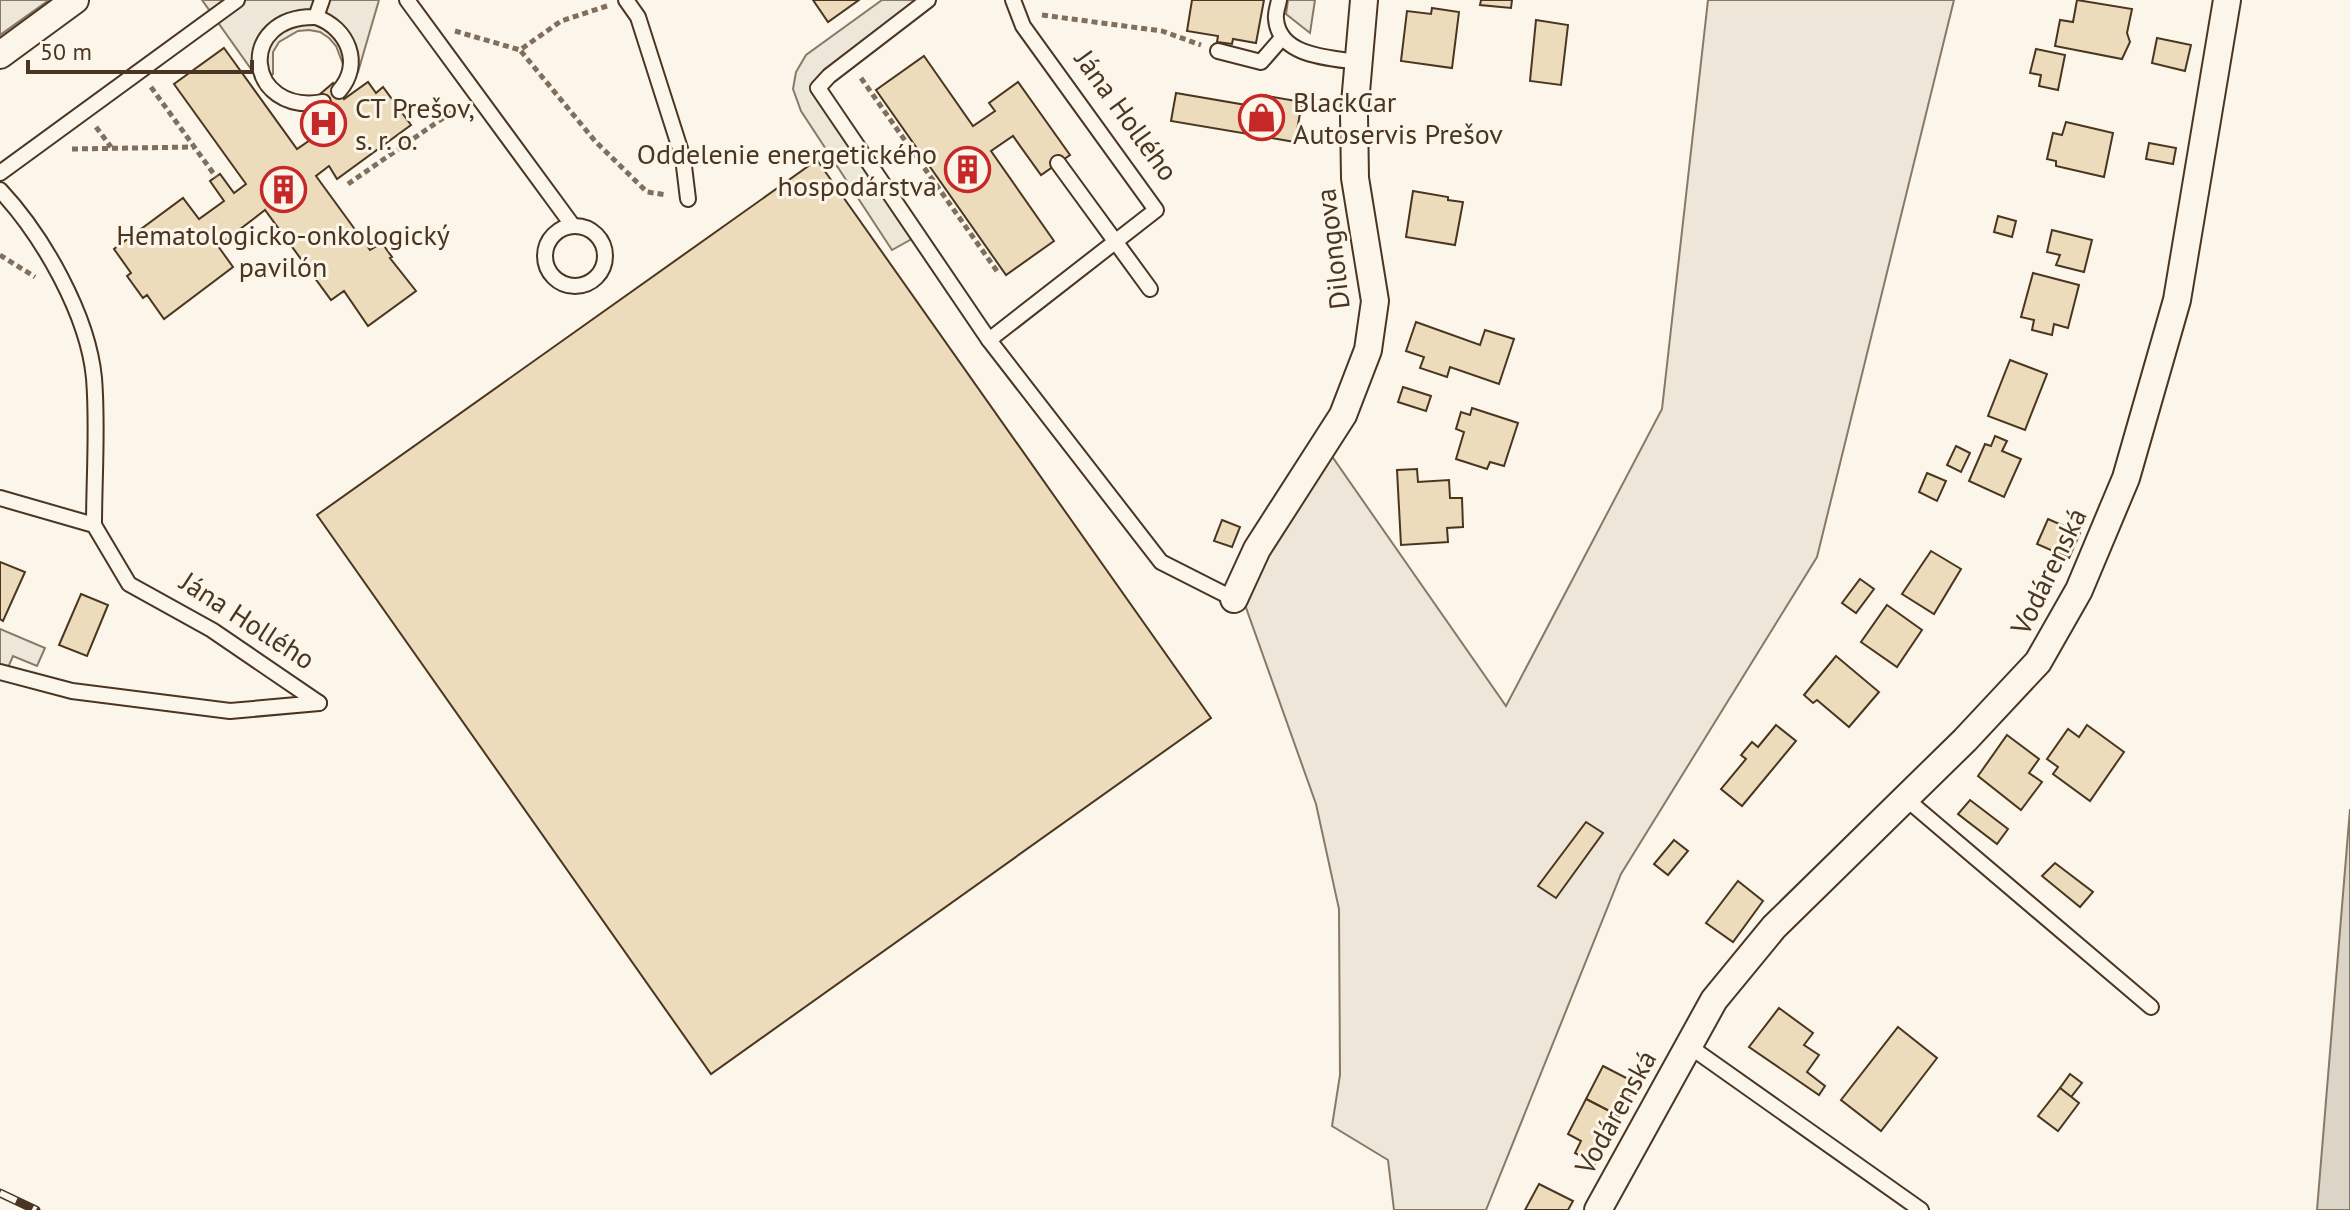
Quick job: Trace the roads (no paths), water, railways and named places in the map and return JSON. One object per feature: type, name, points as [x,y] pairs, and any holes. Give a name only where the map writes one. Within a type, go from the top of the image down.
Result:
[{"type":"street","points":[[0,55],[75,0]]},
{"type":"street","name":"Dilongova","points":[[1234,599],[1257,549],[1343,415],[1368,350],[1375,301],[1355,178],[1354,115],[1364,0]]},
{"type":"street","name":"Vodárenská","points":[[1598,1210],[1714,1000],[1774,927],[2038,662],[2079,590],[2126,478],[2177,300],[2227,0]]},
{"type":"lane","points":[[0,173],[237,0]]},
{"type":"lane","points":[[316,17],[322,0]]},
{"type":"lane","points":[[407,0],[573,226],[586,227],[602,240],[605,250],[602,271],[586,285],[576,287],[567,286],[551,275],[544,257],[550,238],[556,232],[573,226]]},
{"type":"lane","points":[[928,0],[829,76],[818,88],[989,340],[1161,562],[1234,599]]},
{"type":"lane","points":[[1279,0],[1276,20],[1282,38],[1314,55],[1359,62]]},
{"type":"lane","points":[[619,2],[638,17],[683,158],[688,199]]},
{"type":"lane","name":"Jána Hollého","points":[[989,340],[1156,210],[1023,26],[1015,6]]},
{"type":"lane","points":[[323,102],[309,104],[282,98],[270,89],[262,74],[260,59],[264,42],[272,28],[300,17],[316,17],[329,21],[341,32],[349,45],[351,61],[349,75],[339,91]]},
{"type":"lane","points":[[1218,51],[1261,62],[1282,38]]},
{"type":"lane","points":[[1058,163],[1150,289]]},
{"type":"lane","points":[[0,190],[24,215],[75,304],[94,377],[94,525],[0,498]]},
{"type":"lane","name":"Jána Hollého","points":[[0,672],[72,691],[230,711],[319,703],[212,630],[129,584],[94,525]]},
{"type":"lane","points":[[1905,798],[2151,1007]]},
{"type":"lane","name":"Vodárenská","points":[[1689,1046],[1921,1210]]},
{"type":"railway","points":[[0,1193],[36,1210]]},
{"type":"place","name":"BlackCar Autoservis Prešov","points":[[1262,117]]},
{"type":"place","name":"CT Prešov, s. r. o.","points":[[324,123]]},
{"type":"place","name":"Oddelenie energetického hospodárstva","points":[[968,169]]},
{"type":"place","name":"Hematologicko-onkologický pavilón","points":[[283,189]]}]
